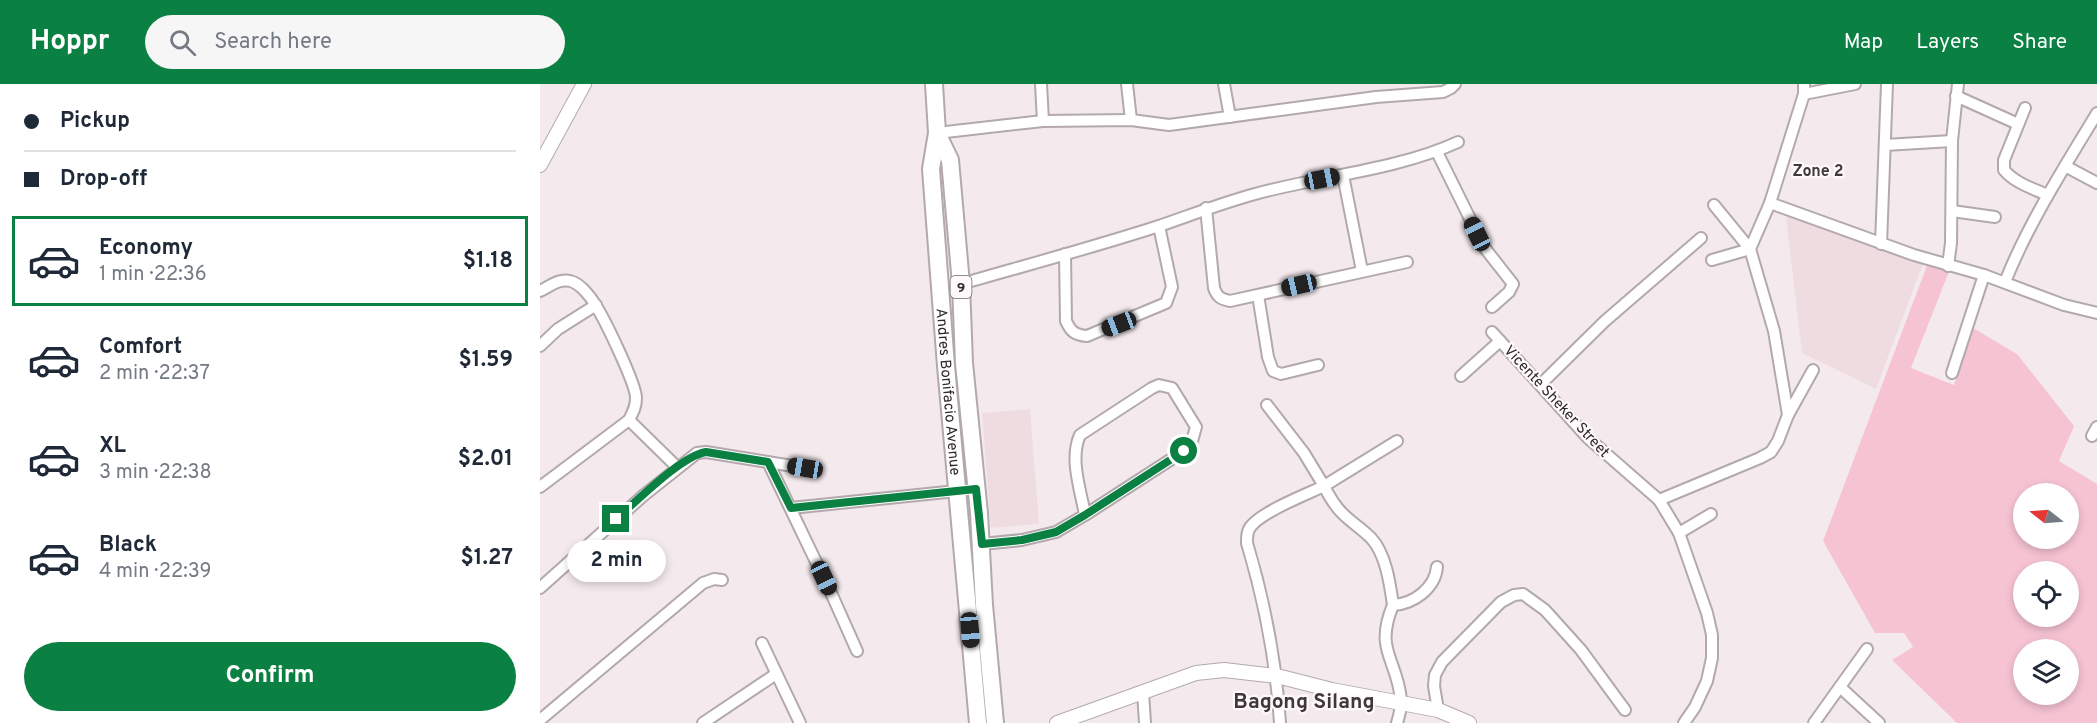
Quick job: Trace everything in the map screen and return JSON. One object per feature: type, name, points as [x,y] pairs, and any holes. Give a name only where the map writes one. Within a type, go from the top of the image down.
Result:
[{"type":"highway","name":"Andres Bonifacio Avenue","points":[[934,84],[937,133],[931,169],[978,723]]},
{"type":"highway","name":"Andres Bonifacio Avenue","points":[[937,133],[950,159],[961,284],[964,363],[982,544],[984,605],[995,723]]},
{"type":"street","points":[[540,165],[584,84]]},
{"type":"street","points":[[1041,84],[1043,122]]},
{"type":"street","points":[[1127,84],[1131,120]]},
{"type":"street","points":[[1224,84],[1230,117]]},
{"type":"street","points":[[937,133],[1043,122],[1131,120],[1169,125],[1376,97],[1443,92],[1455,84]]},
{"type":"street","points":[[1750,249],[1770,203],[1804,89],[1855,84]]},
{"type":"street","points":[[1881,243],[1887,84]]},
{"type":"street","points":[[1948,266],[1952,211],[1952,141],[1958,84]]},
{"type":"street","points":[[1956,96],[2018,124]]},
{"type":"street","points":[[2025,108],[2004,160],[2004,170],[2021,183],[2047,195]]},
{"type":"street","points":[[2005,282],[2047,195],[2097,112]]},
{"type":"street","points":[[1886,145],[1952,141]]},
{"type":"street","points":[[961,284],[1159,226],[1206,208],[1256,194],[1437,152],[1458,142]]},
{"type":"street","points":[[1437,152],[1484,247],[1513,284],[1509,292],[1492,307]]},
{"type":"street","points":[[2065,166],[2097,183]]},
{"type":"street","points":[[1343,175],[1362,271]]},
{"type":"street","points":[[1770,203],[1948,266],[2005,282],[2064,305],[2097,313]]},
{"type":"street","points":[[1714,205],[1750,249],[1774,331],[1788,415]]},
{"type":"street","points":[[1206,208],[1214,288],[1216,296],[1222,300],[1230,301],[1407,262]]},
{"type":"street","points":[[1952,211],[1995,217]]},
{"type":"street","points":[[1065,254],[1066,321],[1070,331],[1077,335],[1088,336],[1166,303],[1172,287],[1159,226]]},
{"type":"street","points":[[1541,384],[1605,321],[1701,238]]},
{"type":"street","points":[[1712,260],[1750,249]]},
{"type":"street","points":[[1952,373],[1984,275]]},
{"type":"street","points":[[540,291],[559,281],[569,281],[580,287],[596,305],[625,365],[636,396],[635,408],[628,420],[540,487]]},
{"type":"street","points":[[1258,295],[1268,357],[1273,371],[1281,374],[1318,365]]},
{"type":"street","points":[[540,346],[558,329],[596,305]]},
{"type":"street","name":"Vicente Sheker Street","points":[[1492,332],[1588,438],[1659,501],[1679,534],[1707,613],[1712,635],[1712,658],[1707,681],[1695,707],[1684,723]]},
{"type":"street","points":[[1461,376],[1500,341]]},
{"type":"street","points":[[1659,501],[1760,459],[1771,452],[1813,370]]},
{"type":"street","points":[[982,544],[1022,540],[1056,532],[1085,515],[1184,451],[1192,441],[1196,427],[1172,388],[1159,385],[1152,388],[1080,435],[1074,455],[1085,515]]},
{"type":"street","points":[[1267,405],[1304,453],[1338,508],[1372,539],[1377,547],[1394,605],[1387,620],[1385,642],[1399,685],[1402,703],[1397,723]]},
{"type":"street","points":[[628,420],[677,467]]},
{"type":"street","points":[[1280,723],[1277,676],[1271,636],[1247,543],[1250,526],[1260,518],[1324,486],[1396,441]]},
{"type":"street","points":[[540,588],[644,495],[697,453],[706,452],[805,468]]},
{"type":"street","points":[[768,462],[857,651]]},
{"type":"street","points":[[791,508],[976,489]]},
{"type":"street","points":[[1679,534],[1711,514]]},
{"type":"street","points":[[1394,605],[1402,604],[1426,590],[1433,582],[1437,567]]},
{"type":"street","points":[[540,720],[703,583],[714,579],[722,580]]},
{"type":"street","points":[[1438,710],[1434,686],[1435,675],[1442,662],[1501,602],[1514,595],[1523,594],[1545,610],[1581,650],[1625,710]]},
{"type":"street","points":[[762,643],[800,723]]},
{"type":"street","points":[[1814,723],[1867,649]]},
{"type":"street","points":[[1057,723],[1196,673],[1224,670],[1277,676],[1332,690],[1438,710],[1469,723]]},
{"type":"street","points":[[703,723],[776,674]]},
{"type":"street","points":[[1840,687],[1879,723]]},
{"type":"street","points":[[1143,692],[1145,723]]},
{"type":"shaded area","points":[[1785,209],[1924,261],[1876,389],[1802,353]]},
{"type":"shaded area","points":[[1928,263],[1950,269],[1911,368],[1954,385],[1973,328],[2017,354],[2074,426],[2059,461],[2097,484],[2097,723],[1957,723],[1892,660],[1913,647],[1904,633],[1875,633],[1823,541]]},
{"type":"shaded area","points":[[1030,409],[1039,524],[991,528],[982,413]]},
{"type":"district","name":"Zone 2","points":[[1818,170]]},
{"type":"district","name":"Bagong Silang","points":[[1304,701]]},
{"type":"route","points":[[616,519],[677,467],[697,453],[706,452],[768,462],[791,508],[976,489],[982,544],[1022,540],[1056,532],[1184,451]]}]
